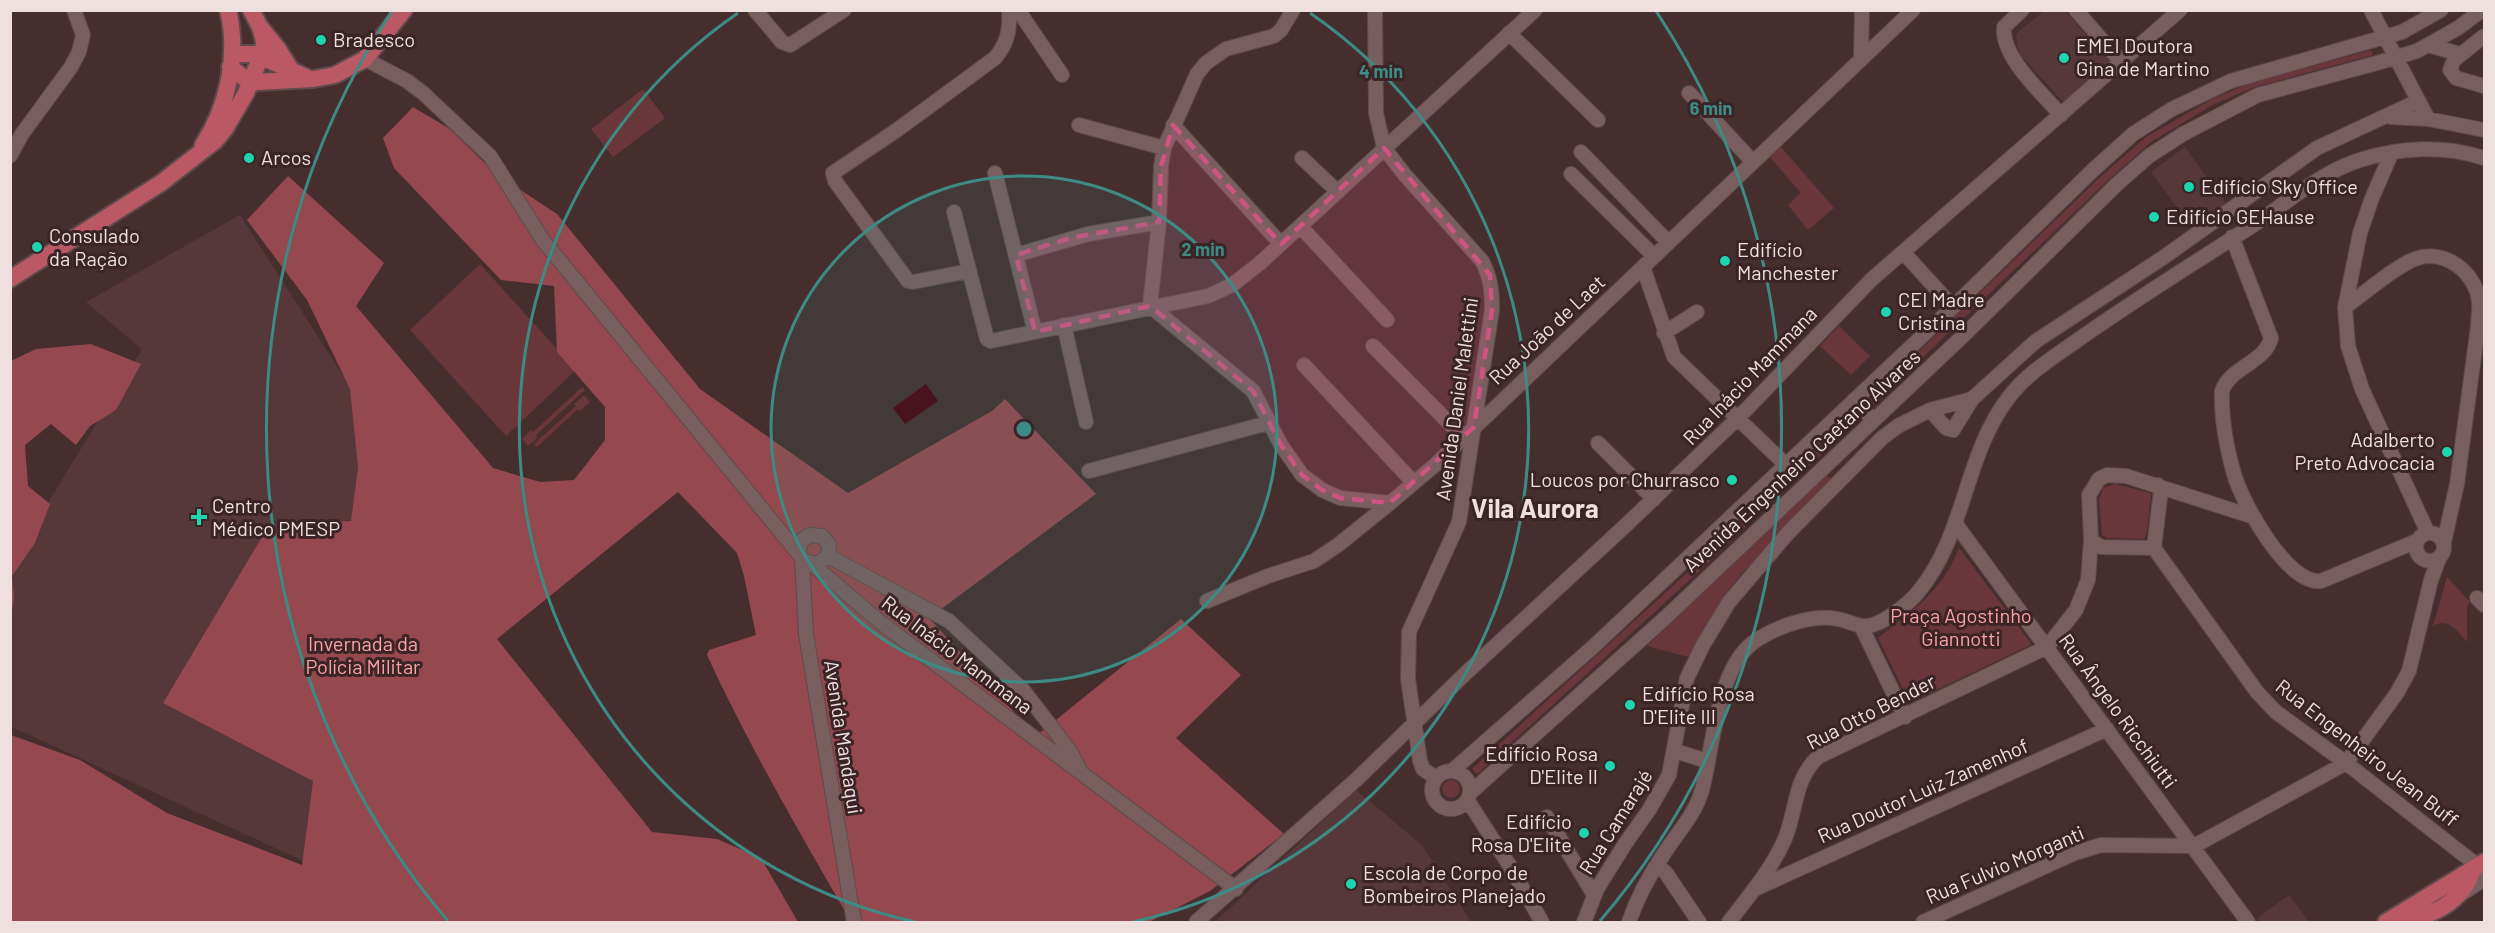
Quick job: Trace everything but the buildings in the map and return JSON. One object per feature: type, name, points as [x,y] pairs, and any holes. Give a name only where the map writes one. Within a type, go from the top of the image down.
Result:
[{"type":"main road","points":[[196,155],[209,135],[228,84],[232,60],[228,10]]},
{"type":"main road","points":[[250,10],[292,71]]},
{"type":"main road","points":[[232,60],[243,77],[252,81],[313,79],[343,73],[365,59],[404,10]]},
{"type":"main road","points":[[10,279],[161,183],[215,141],[225,129],[252,81],[262,56],[264,46],[260,27]]},
{"type":"main road","points":[[232,60],[249,52],[313,79]]},
{"type":"main road","points":[[2410,914],[2433,918],[2456,890],[2480,869]]},
{"type":"main road","points":[[2389,921],[2410,914],[2456,890]]},
{"type":"street","points":[[10,156],[22,134],[71,67],[79,52],[83,35],[74,10]]},
{"type":"street","points":[[755,10],[782,42],[790,45],[844,10]]},
{"type":"street","points":[[969,271],[913,282],[904,277],[835,181],[833,173],[837,168],[897,130],[995,58],[1006,41],[1009,29],[1009,10]]},
{"type":"street","points":[[1018,10],[1062,75]]},
{"type":"street","points":[[1150,306],[1164,148],[1197,74],[1206,63],[1226,49],[1274,36],[1281,30],[1293,10]]},
{"type":"street","name":"Avenida Daniel Malettini","points":[[1375,10],[1376,113],[1384,148],[1405,175],[1482,261],[1490,275],[1492,310],[1459,522],[1409,632],[1407,679],[1421,764],[1436,778]]},
{"type":"street","points":[[954,212],[987,339],[994,341],[1221,292],[1259,264],[1535,10]]},
{"type":"street","points":[[1862,10],[1862,58]]},
{"type":"street","name":"Rua João de Laet","points":[[1207,601],[1268,576],[1314,561],[1338,545],[1390,503],[1474,427],[1913,10]]},
{"type":"street","points":[[2022,10],[2004,27],[2006,43],[2013,59],[2061,115]]},
{"type":"street","points":[[2076,10],[2121,62]]},
{"type":"street","name":"Rua Inácio Mammana","points":[[365,59],[407,81],[423,93],[490,156],[542,239],[804,558],[880,622],[1236,889],[1357,779],[1467,672],[1738,418],[1847,304],[1903,252],[2180,10]]},
{"type":"street","points":[[2371,10],[2428,119]]},
{"type":"street","name":"Avenida Engenheiro Caetano Alvares","points":[[1452,771],[1593,647],[2133,134],[2172,109],[2241,77],[2385,37],[2417,25],[2441,10]]},
{"type":"street","name":"Avenida Engenheiro Caetano Alvares","points":[[1469,797],[1665,618],[1966,333],[2117,184],[2149,156],[2183,134],[2258,95],[2396,58],[2428,45],[2482,10]]},
{"type":"street","points":[[1509,33],[1598,120]]},
{"type":"street","points":[[2484,36],[2460,54],[2454,60],[2450,70],[2456,78],[2484,86]]},
{"type":"street","points":[[2428,45],[2460,54]]},
{"type":"street","points":[[1689,93],[1753,162]]},
{"type":"street","points":[[1930,410],[1946,428],[1953,430],[1972,399],[2036,341],[2164,257],[2317,148],[2418,101]]},
{"type":"street","points":[[2386,117],[2428,119],[2484,130]]},
{"type":"street","points":[[1079,125],[1164,148]]},
{"type":"street","points":[[1173,125],[1281,244]]},
{"type":"street","points":[[1629,922],[1641,892],[1692,815],[1701,791],[1731,670],[1742,654],[1755,641],[1786,626],[1811,620],[1833,618],[1861,626],[1872,625],[1890,616],[1918,593],[1944,552],[1973,464],[1992,422],[2021,382],[2141,296],[2333,171],[2358,160],[2392,152],[2442,149],[2484,158]]},
{"type":"street","points":[[1581,152],[1668,242]]},
{"type":"street","points":[[2232,237],[2271,338],[2265,350],[2231,378],[2222,391],[2234,473],[2254,517],[2286,562],[2296,572],[2311,581],[2321,581],[2394,549],[2428,545],[2420,519],[2362,389],[2348,346],[2345,307],[2360,233],[2392,152]]},
{"type":"street","points":[[1303,156],[1338,192]]},
{"type":"street","points":[[995,173],[1035,332]]},
{"type":"street","points":[[1571,174],[1653,256]]},
{"type":"street","points":[[2235,207],[2247,229]]},
{"type":"street","points":[[1016,255],[1088,234],[1159,222]]},
{"type":"street","points":[[1300,226],[1387,320]]},
{"type":"street","points":[[1903,252],[1953,307]]},
{"type":"street","name":"Rua Fulvio Morganti","points":[[1923,922],[2075,854],[2101,846],[2194,846],[2346,763],[2397,693],[2409,671],[2431,580],[2428,545],[2450,517],[2481,326],[2480,303],[2470,277],[2460,267],[2437,256],[2417,258],[2409,262],[2345,307]]},
{"type":"street","points":[[1643,267],[1674,357],[1786,465]]},
{"type":"street","points":[[1150,306],[1245,383],[1258,400],[1268,423],[1302,475],[1322,490],[1341,498],[1390,503]]},
{"type":"street","points":[[1665,333],[1697,312]]},
{"type":"street","points":[[1064,325],[1086,422]]},
{"type":"street","points":[[1373,346],[1463,437]]},
{"type":"street","points":[[1304,365],[1413,483]]},
{"type":"street","name":"Rua Camarajé","points":[[1584,922],[1594,896],[1669,775],[1675,751],[1676,727],[1687,678],[1703,645],[1729,602],[1788,533],[1882,438],[1898,426],[1930,410],[1972,399]]},
{"type":"street","points":[[1854,400],[1873,420]]},
{"type":"street","points":[[1089,471],[1268,423]]},
{"type":"street","points":[[1598,443],[1654,498]]},
{"type":"street","points":[[2047,647],[2076,610],[2088,580],[2091,540],[2088,499],[2099,479],[2107,475],[2126,476],[2254,517]]},
{"type":"street","points":[[2091,540],[2102,547],[2154,548],[2161,490],[2158,485]]},
{"type":"street","name":"Rua Ângelo Ricchiutti","points":[[1955,523],[2248,922]]},
{"type":"street","points":[[816,534],[822,536],[829,545],[828,556],[818,564],[804,558],[801,541],[805,537],[816,534]]},
{"type":"street","name":"Rua Engenheiro Jean Buff","points":[[2154,548],[2257,692],[2276,712],[2346,763],[2480,869]]},
{"type":"street","name":"Rua Inácio Mammana","points":[[828,556],[949,621],[1023,690],[1070,751],[1082,774]]},
{"type":"street","name":"Avenida Mandaqui","points":[[804,558],[806,634],[854,922]]},
{"type":"street","points":[[1861,626],[1905,717]]},
{"type":"street","name":"Rua Otto Bender","points":[[1729,922],[1755,888],[1784,842],[1806,768],[1818,757],[2047,647]]},
{"type":"street","name":"Rua Doutor Luiz Zamenhof","points":[[1755,888],[2107,729]]},
{"type":"street","points":[[1675,751],[1707,761]]},
{"type":"street","points":[[1469,797],[1459,808],[1442,807],[1432,794],[1431,788],[1436,778],[1442,773],[1452,771],[1467,778],[1469,797],[1542,922]]},
{"type":"street","points":[[1547,817],[1594,896]]},
{"type":"street","points":[[1657,865],[1666,873],[1699,922]]},
{"type":"street","points":[[1196,922],[1236,889]]},
{"type":"highlighted area","points":[[1173,125],[1281,244],[1384,148],[1490,275],[1492,310],[1474,427],[1390,503],[1340,498],[1322,490],[1302,475],[1281,445],[1253,391],[1150,306],[1035,332],[1016,255],[1070,238],[1159,222],[1161,166]]},
{"type":"shaded area","name":"EMEI Doutora Gina de Martino","points":[[2044,11],[2065,11],[2110,62],[2063,102],[2019,53],[2016,36],[2018,32]]},
{"type":"shaded area","points":[[2185,147],[2226,204],[2192,228],[2151,172]]},
{"type":"shaded area","name":"Centro Médico PMESP","points":[[240,215],[360,402],[355,559],[358,765],[334,875],[11,728],[10,565],[142,349],[86,302]]},
{"type":"shaded area","points":[[926,384],[938,401],[905,424],[893,408]]},
{"type":"shaded area","name":"Escola de Corpo de Bombeiros Planejado","points":[[1356,790],[1422,845],[1471,922],[1215,922]]},
{"type":"shaded area","points":[[2289,895],[2309,922],[2260,922],[2257,918]]},
{"type":"green space","points":[[2371,50],[2373,55],[2255,87],[2214,104],[2151,142],[1872,406],[1867,401],[2098,179],[2146,137],[2212,99],[2253,82]]},
{"type":"green space","points":[[643,89],[665,118],[613,157],[591,129]]},
{"type":"green space","name":"Invernada da Polícia Militar","points":[[413,107],[450,129],[496,174],[557,214],[700,389],[848,493],[992,411],[1005,399],[1096,494],[929,618],[1036,736],[1181,619],[1241,675],[1176,738],[1284,834],[1210,891],[1149,922],[857,922],[846,913],[791,817],[739,721],[707,655],[709,650],[756,635],[737,553],[678,492],[497,639],[652,832],[717,839],[761,858],[798,922],[11,922],[11,735],[80,760],[167,813],[302,865],[313,781],[163,703],[262,537],[333,522],[351,521],[358,467],[350,389],[307,300],[247,220],[288,176],[384,263],[356,306],[493,468],[540,482],[574,480],[605,440],[605,407],[557,352],[554,286],[501,280],[394,168],[383,138]]},
{"type":"green space","points":[[1781,147],[1834,208],[1808,230],[1788,205],[1801,193],[1770,157]]},
{"type":"green space","points":[[480,264],[576,370],[506,436],[410,330]]},
{"type":"green space","points":[[1839,326],[1870,356],[1851,375],[1820,346]]},
{"type":"green space","points":[[91,344],[141,364],[116,410],[90,426],[76,445],[51,424],[25,445],[28,486],[50,504],[35,543],[12,576],[14,597],[11,618],[11,361],[36,349]]},
{"type":"green space","points":[[582,387],[585,390],[536,435],[537,438],[528,446],[522,439],[531,430],[533,432]]},
{"type":"green space","points":[[584,395],[590,402],[580,411],[578,409],[537,447],[534,444],[576,406],[574,404]]},
{"type":"green space","points":[[1854,414],[1858,419],[1693,577],[1477,774],[1472,769],[1688,572]]},
{"type":"green space","points":[[1826,474],[1833,480],[1784,538],[1745,570],[1727,591],[1688,657],[1647,646]]},
{"type":"green space","points":[[2115,484],[2151,493],[2147,532],[2144,539],[2107,538],[2102,535],[2099,500],[2103,488]]},
{"type":"green space","name":"Praça Agostinho Giannotti","points":[[1959,548],[2030,645],[1910,703],[1878,638],[1935,589],[1952,564]]},
{"type":"green space","points":[[2447,577],[2470,602],[2467,607],[2467,642],[2448,624],[2433,626]]},
{"type":"green space","points":[[1447,780],[1455,780],[1460,785],[1458,796],[1447,798],[1442,793],[1442,785]]},
{"type":"place","name":"Bradesco","points":[[321,40]]},
{"type":"place","name":"EMEI Doutora Gina de Martino","points":[[2064,58]]},
{"type":"place","name":"Arcos","points":[[249,158]]},
{"type":"place","name":"Edifício Sky Office","points":[[2189,187]]},
{"type":"place","name":"Edifício GEHause","points":[[2154,217]]},
{"type":"place","name":"Consulado da Ração","points":[[37,247]]},
{"type":"place","name":"Edifício Manchester","points":[[1725,261]]},
{"type":"place","name":"CEI Madre Cristina","points":[[1886,312]]},
{"type":"place","name":"Adalberto Preto Advocacia","points":[[2447,452]]},
{"type":"place","name":"Loucos por Churrasco","points":[[1732,480]]},
{"type":"place","name":"Centro Médico PMESP","points":[[199,517]]},
{"type":"place","name":"Edifício Rosa D'Elite III","points":[[1630,705]]},
{"type":"place","name":"Edifício Rosa D'Elite II","points":[[1610,766]]},
{"type":"place","name":"Edifício Rosa D'Elite","points":[[1584,833]]},
{"type":"place","name":"Escola de Corpo de Bombeiros Planejado","points":[[1351,884]]},
{"type":"district","name":"Vila Aurora","points":[[1535,509]]}]
